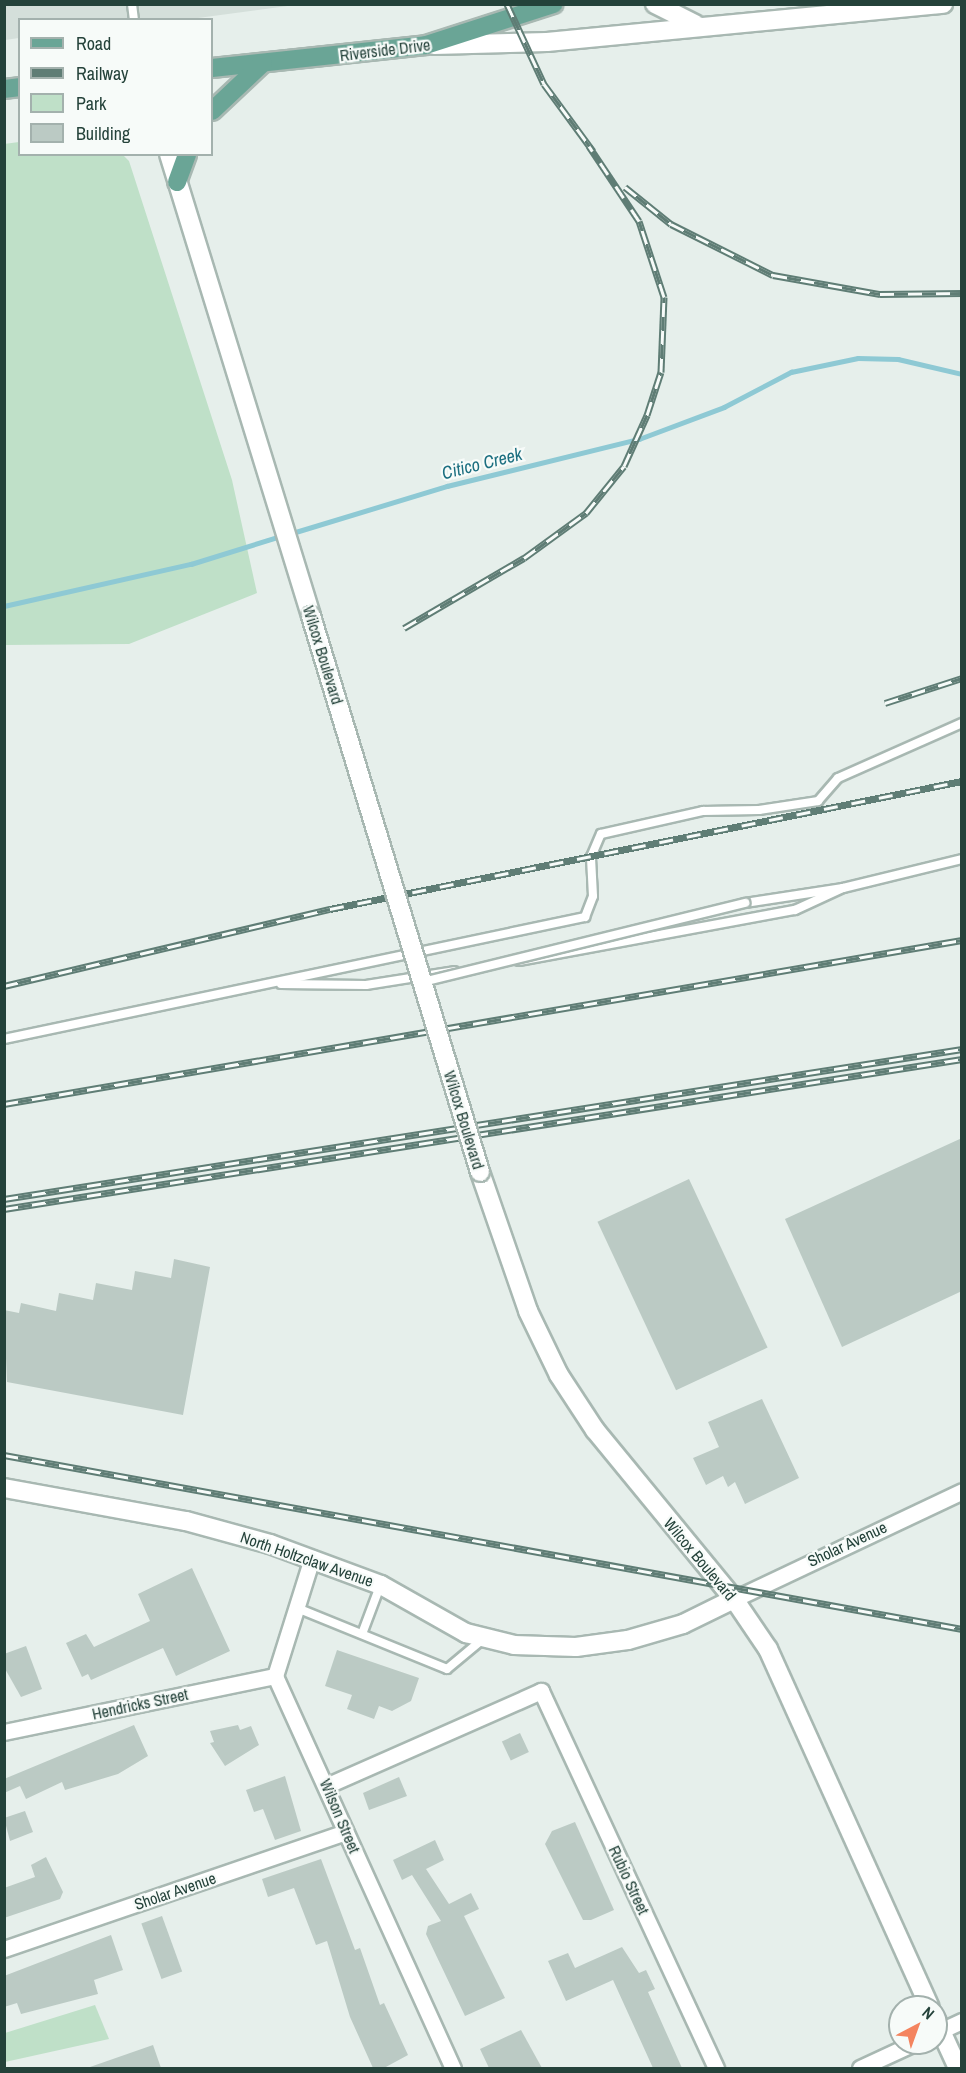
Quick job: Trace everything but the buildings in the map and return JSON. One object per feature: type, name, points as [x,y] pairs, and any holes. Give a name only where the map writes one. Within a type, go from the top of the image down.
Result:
[{"type":"main road","points":[[655,4],[700,26]]},
{"type":"main road","points":[[426,45],[548,42],[878,7],[934,5]]},
{"type":"main road","name":"Riverside Drive","points":[[213,68],[426,45],[543,7]]},
{"type":"main road","points":[[213,110],[263,63]]},
{"type":"main road","name":"Wilcox Boulevard","points":[[170,156],[480,1172],[528,1311],[559,1374],[634,1481],[734,1599],[768,1649],[925,1995]]},
{"type":"main road","points":[[177,182],[187,156]]},
{"type":"main road","name":"North Holtzclaw Avenue","points":[[4,1488],[186,1521],[312,1558],[381,1585],[483,1639],[529,1647],[599,1645],[665,1630],[734,1599]]},
{"type":"main road","points":[[948,2048],[958,2068]]},
{"type":"street","name":"Sholar Avenue","points":[[734,1599],[962,1491]]},
{"type":"street","points":[[275,1676],[312,1558]]},
{"type":"street","name":"Hendricks Street","points":[[4,1732],[275,1676]]},
{"type":"street","name":"Wilson Street","points":[[275,1676],[328,1785],[346,1832],[453,2068]]},
{"type":"street","name":"Rubio Street","points":[[328,1785],[541,1691],[716,2068]]},
{"type":"street","name":"Sholar Avenue","points":[[4,1949],[346,1832]]},
{"type":"street","points":[[860,2068],[888,2055]]},
{"type":"lane","points":[[4,1039],[585,917],[593,896],[591,857],[601,834],[695,812],[818,801],[847,773],[962,723]]},
{"type":"lane","points":[[422,982],[745,903],[843,888],[962,859]]},
{"type":"lane","points":[[268,984],[366,985],[606,948],[795,910],[843,888]]},
{"type":"lane","points":[[362,1634],[381,1585]]},
{"type":"lane","points":[[297,1608],[447,1670],[483,1639]]},
{"type":"shaded area","points":[[5,5],[295,5],[198,18],[18,18],[18,38],[5,40]]},
{"type":"green space","points":[[18,142],[18,156],[124,156],[129,161],[232,480],[257,593],[129,644],[5,645],[4,144]]},
{"type":"green space","points":[[95,2005],[109,2039],[5,2062],[5,2033]]},
{"type":"waterway","name":"Citico Creek","points":[[289,534],[447,486],[639,439],[724,407],[791,372],[858,358],[898,359],[962,374]]},
{"type":"waterway","name":"Citico Creek","points":[[4,606],[191,564],[281,536]]},
{"type":"railway","points":[[507,4],[544,84],[593,151]]},
{"type":"railway","points":[[404,628],[524,558],[586,513],[624,466],[647,415],[661,372],[664,297],[639,221],[589,146]]},
{"type":"railway","points":[[625,187],[671,224],[773,275],[880,294],[962,293]]},
{"type":"railway","points":[[885,703],[962,678]]},
{"type":"railway","points":[[4,986],[330,909],[962,781]]},
{"type":"railway","points":[[4,1104],[962,940]]},
{"type":"railway","points":[[4,1199],[962,1049]]},
{"type":"railway","points":[[4,1209],[962,1059]]},
{"type":"railway","points":[[4,1455],[962,1629]]}]
